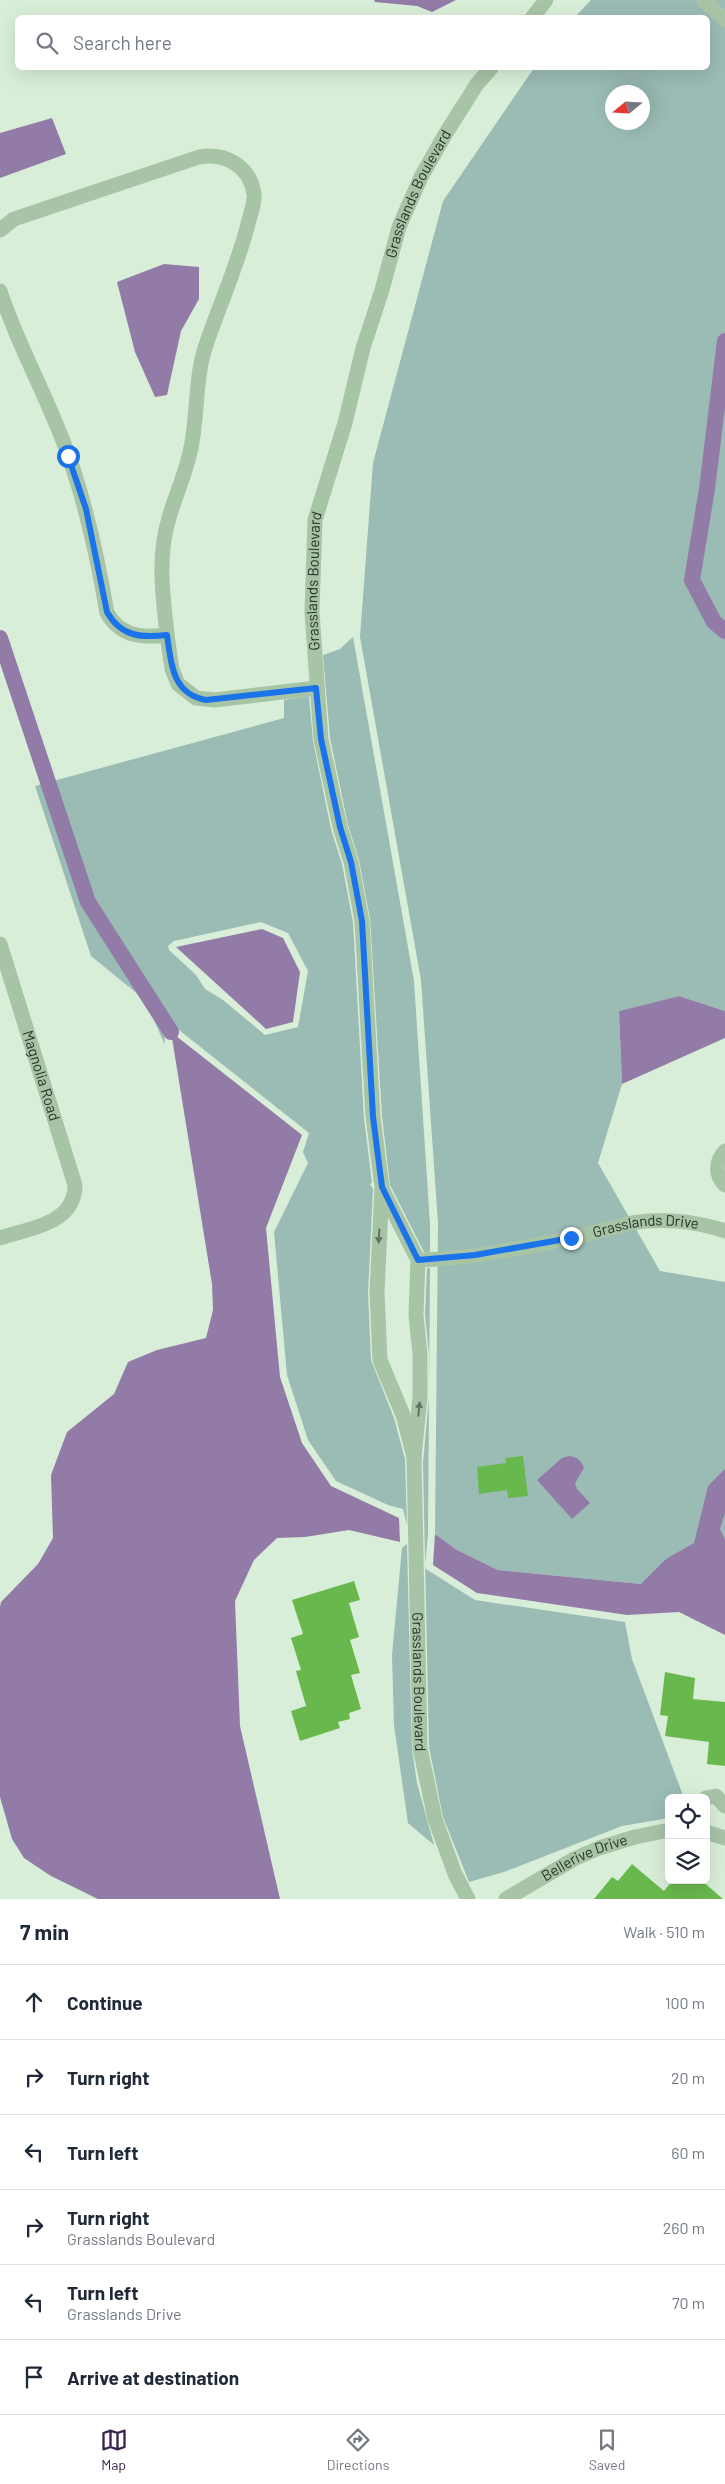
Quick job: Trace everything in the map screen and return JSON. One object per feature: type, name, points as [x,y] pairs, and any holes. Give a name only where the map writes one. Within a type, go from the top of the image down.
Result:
[{"type":"street","points":[[534,15],[546,0]]},
{"type":"street","points":[[704,0],[725,20]]},
{"type":"street","name":"Grasslands Boulevard","points":[[414,1457],[403,1415],[380,1360],[377,1292],[382,1187],[373,1117],[362,921],[351,862],[340,827],[321,739],[312,612],[315,520],[345,423],[398,227],[421,177],[472,92],[489,70]]},
{"type":"street","points":[[0,230],[14,218],[199,157],[209,155],[226,157],[237,163],[248,175],[254,200],[233,276],[207,342],[199,369],[192,442],[186,469],[168,519],[163,543],[162,589],[167,635],[172,669],[178,684],[196,698],[222,699],[316,688]]},
{"type":"street","points":[[0,291],[13,330],[68,456],[86,509],[107,612],[112,621],[125,632],[134,636],[167,635]]},
{"type":"street","name":"Magnolia Road","points":[[0,944],[75,1185],[75,1195],[70,1207],[59,1218],[0,1238]]},
{"type":"street","points":[[725,1151],[717,1166],[718,1174],[725,1185]]},
{"type":"street","name":"Grasslands Boulevard","points":[[382,1187],[418,1260],[416,1315],[420,1354],[420,1398],[414,1457],[420,1748],[435,1819],[455,1874],[468,1899]]},
{"type":"street","name":"Grasslands Drive","points":[[418,1260],[475,1255],[575,1238],[630,1224],[675,1221],[725,1231]]},
{"type":"street","points":[[710,1797],[716,1796],[725,1806]]},
{"type":"street","name":"Bellerive Drive","points":[[506,1899],[574,1859],[600,1848],[635,1837],[665,1831]]},
{"type":"street","points":[[710,1833],[725,1838]]},
{"type":"shaded area","points":[[374,0],[456,0],[432,12],[417,6],[375,2]]},
{"type":"shaded area","points":[[591,0],[725,0],[725,1011],[679,996],[619,1011],[622,1084],[598,1163],[660,1271],[725,1282],[725,1620],[641,1584],[498,1570],[457,1550],[435,1534],[438,1223],[421,980],[360,637],[373,463],[443,201],[533,70],[710,70],[710,15],[577,15]]},
{"type":"shaded area","points":[[52,118],[66,154],[0,178],[0,133]]},
{"type":"shaded area","points":[[164,264],[199,267],[199,299],[181,331],[167,395],[155,397],[135,352],[117,282]]},
{"type":"shaded area","points":[[353,637],[414,981],[430,1224],[430,1252],[424,1252],[390,1185],[382,1116],[370,919],[359,860],[348,825],[330,738],[323,655],[340,649]]},
{"type":"shaded area","points":[[309,696],[313,741],[331,829],[342,864],[353,922],[364,1118],[372,1183],[370,1184],[373,1189],[368,1293],[371,1360],[394,1418],[405,1459],[407,1525],[403,1509],[388,1505],[336,1481],[308,1440],[287,1375],[274,1232],[308,1163],[303,1152],[309,1133],[174,1026],[167,1026],[164,1029],[165,1045],[145,1000],[91,956],[35,786],[284,718],[284,700]],"holes":[[[261,922],[288,933],[308,971],[298,1027],[265,1035],[223,1000],[205,989],[196,975],[169,950],[168,946],[174,941]]]},
{"type":"shaded area","points":[[262,929],[283,938],[300,972],[293,1022],[266,1029],[176,947]]},
{"type":"shaded area","points":[[679,996],[725,1011],[725,1038],[622,1084],[619,1011]]},
{"type":"shaded area","points":[[171,1032],[302,1135],[266,1228],[280,1377],[302,1443],[331,1486],[399,1518],[400,1542],[349,1530],[305,1537],[277,1538],[254,1560],[235,1601],[240,1726],[280,1899],[98,1899],[51,1876],[24,1858],[12,1839],[0,1797],[0,1607],[1,1602],[38,1564],[53,1538],[51,1475],[67,1432],[114,1394],[128,1362],[157,1350],[206,1338],[213,1310],[212,1284]]},
{"type":"shaded area","points":[[427,1268],[430,1268],[428,1534],[425,1564],[423,1463],[429,1397],[429,1354],[425,1315]]},
{"type":"shaded area","points":[[569,1456],[577,1458],[583,1465],[584,1468],[575,1483],[577,1489],[590,1503],[572,1519],[537,1480],[562,1458]]},
{"type":"shaded area","points":[[725,1469],[725,1513],[720,1529],[725,1540],[725,1635],[679,1612],[627,1615],[477,1593],[433,1565],[435,1534],[457,1550],[498,1570],[641,1584],[666,1559],[694,1543],[708,1486]]},
{"type":"shaded area","points":[[407,1544],[412,1749],[417,1783],[434,1845],[408,1823],[394,1725],[392,1655],[402,1548]]},
{"type":"shaded area","points":[[425,1566],[426,1569],[475,1600],[625,1622],[632,1659],[683,1794],[665,1794],[665,1819],[622,1826],[504,1872],[469,1882],[443,1817],[429,1747]]},
{"type":"building","points":[[523,1456],[528,1496],[508,1498],[507,1490],[479,1494],[477,1467],[506,1463],[505,1458]]},
{"type":"building","points":[[354,1581],[360,1600],[349,1603],[359,1637],[350,1640],[360,1673],[351,1675],[361,1709],[349,1713],[350,1719],[338,1722],[340,1728],[300,1741],[291,1711],[306,1706],[296,1671],[301,1670],[291,1638],[303,1634],[292,1600]]},
{"type":"building","points":[[665,1672],[695,1678],[693,1699],[725,1702],[725,1766],[707,1764],[709,1742],[665,1736],[668,1716],[660,1715]]},
{"type":"building","points":[[632,1864],[664,1891],[670,1884],[706,1884],[723,1899],[594,1899],[612,1877],[618,1881]]},
{"type":"waterway","points":[[725,341],[707,489],[692,580],[714,622],[725,631]]},
{"type":"waterway","points":[[0,638],[88,902],[171,1032]]},
{"type":"route","points":[[68,456],[86,509],[107,612],[112,621],[125,632],[134,636],[167,635],[172,669],[178,684],[188,694],[206,700],[316,688],[320,709],[321,739],[340,827],[351,862],[362,921],[373,1117],[382,1187],[418,1260],[475,1255],[571,1238]]}]
